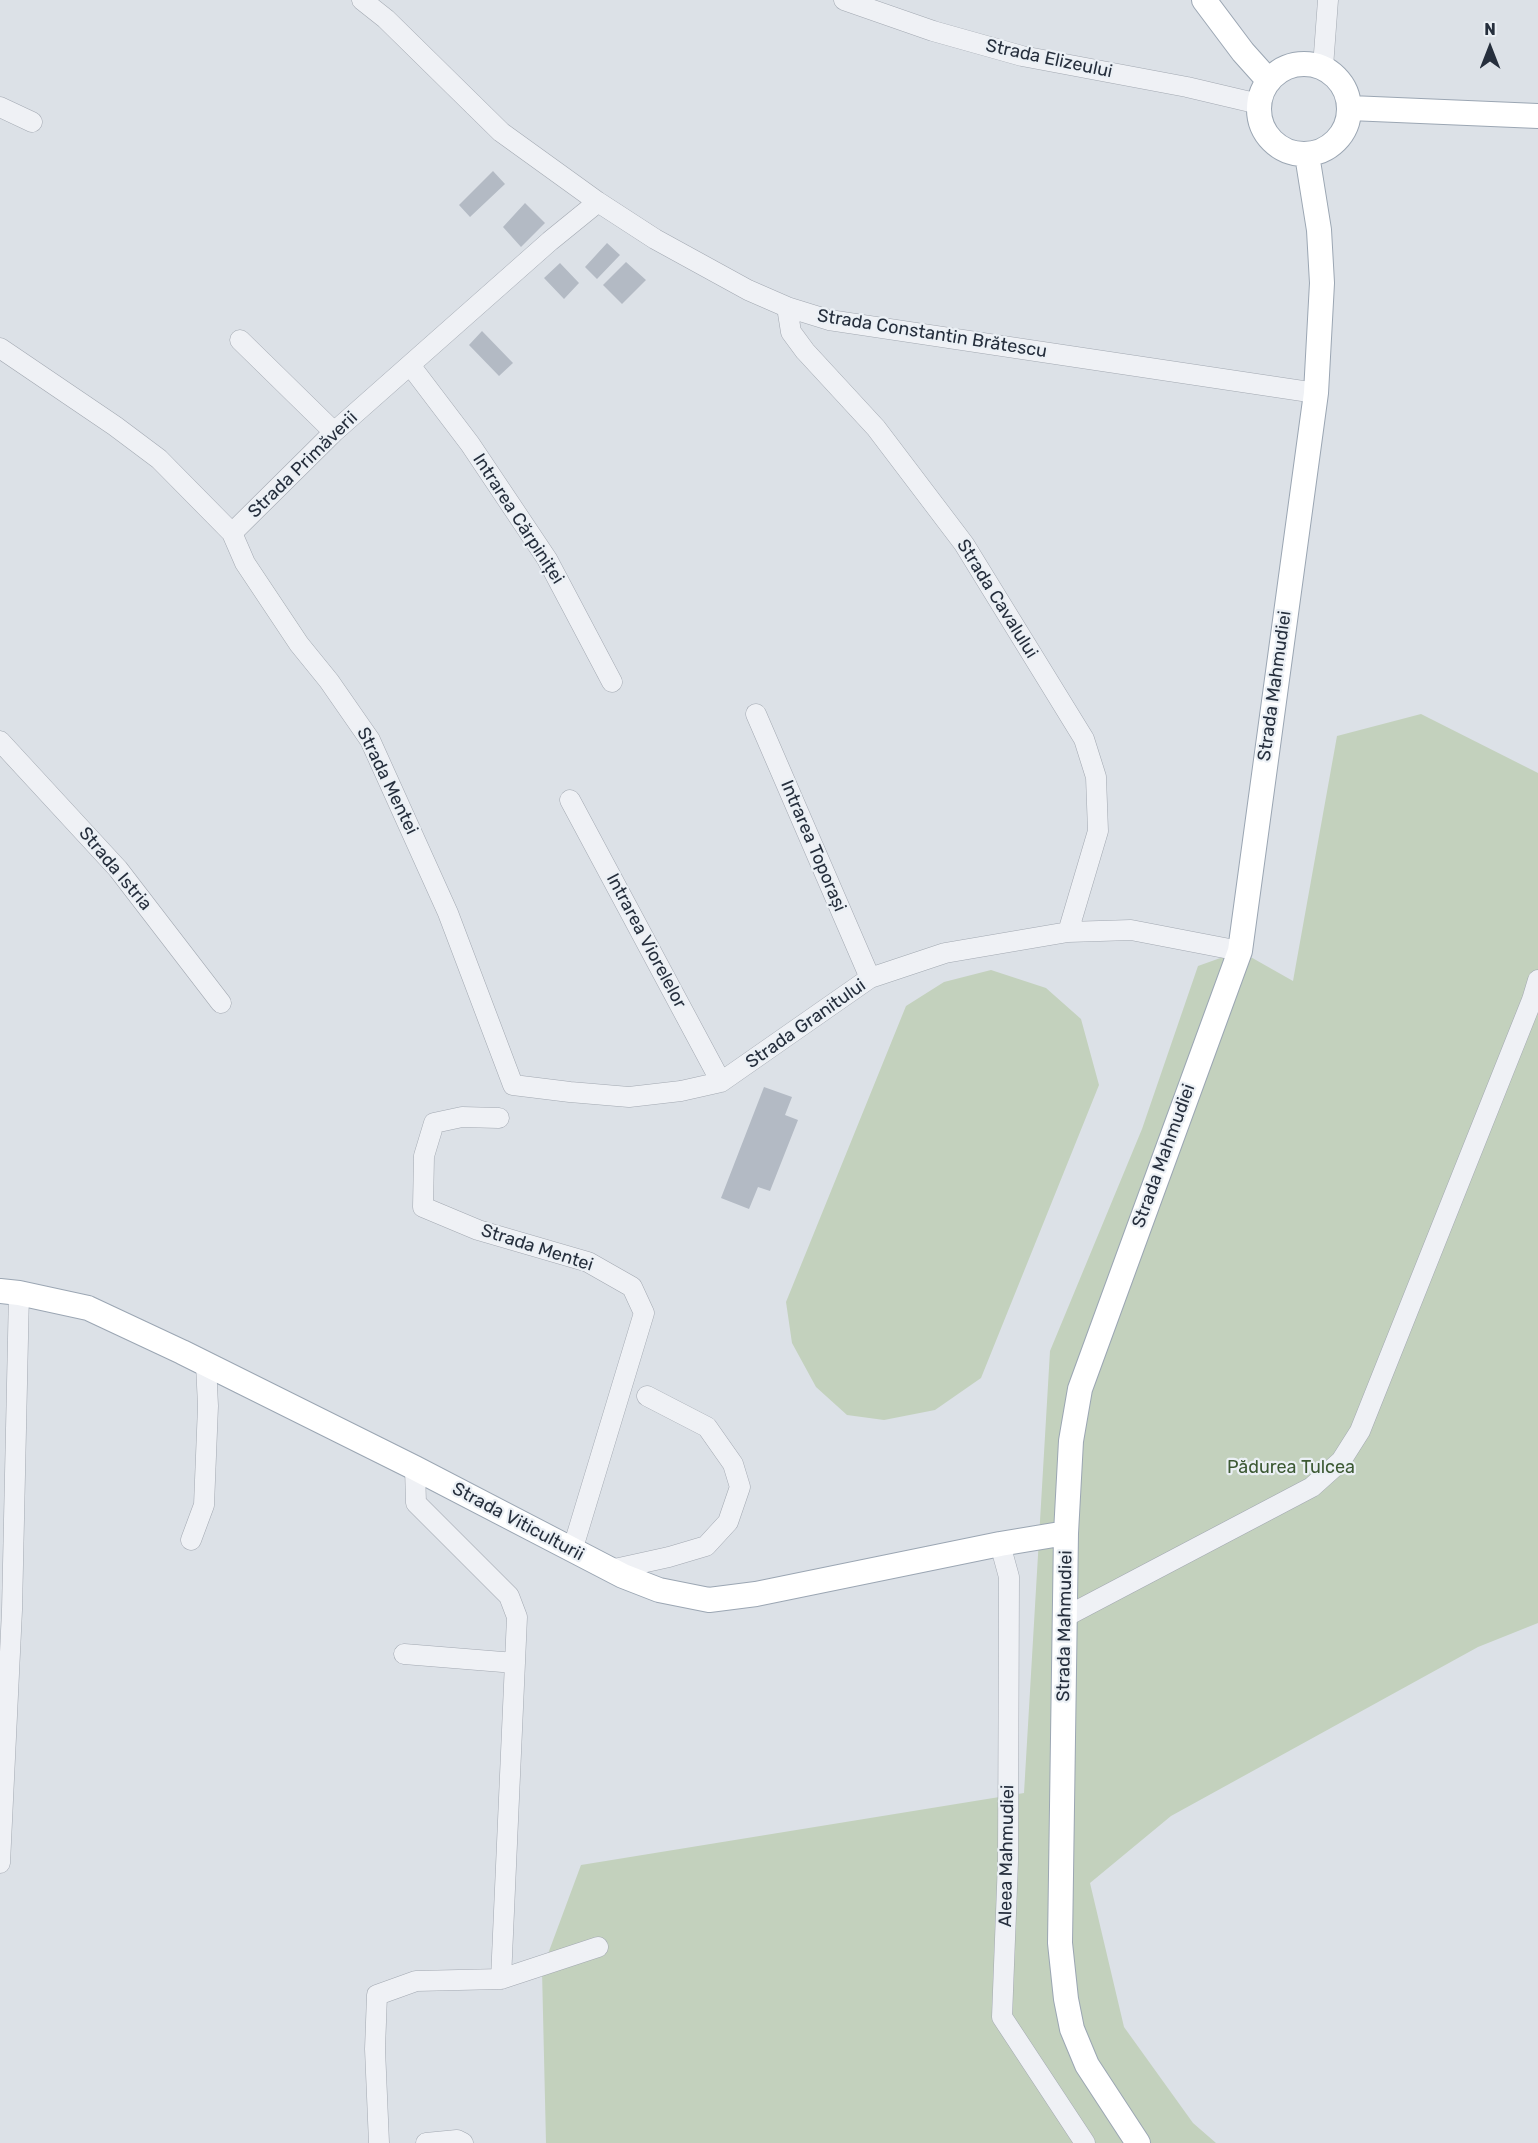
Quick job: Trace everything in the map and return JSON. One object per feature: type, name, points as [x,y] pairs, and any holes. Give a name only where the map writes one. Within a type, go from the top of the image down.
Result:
[{"type":"main road","points":[[1204,0],[1236,43],[1269,81]]},
{"type":"main road","points":[[1308,64],[1334,74],[1348,95],[1350,108],[1343,134],[1333,145],[1307,155],[1292,153],[1278,146],[1267,135],[1260,120],[1259,104],[1262,92],[1269,81],[1280,71],[1293,65],[1308,64]]},
{"type":"main road","points":[[1350,108],[1538,116]]},
{"type":"main road","name":"Strada Mahmudiei","points":[[1137,2143],[1088,2065],[1072,2030],[1066,2000],[1060,1943],[1066,1533],[1071,1441],[1080,1389],[1240,951],[1316,393],[1322,283],[1319,230],[1307,155]]},
{"type":"main road","name":"Strada Viticulturii","points":[[10,1292],[88,1308],[415,1468],[610,1570],[659,1590],[709,1600],[756,1594],[1000,1544],[1066,1533]]},
{"type":"street","name":"Strada Constantin Brătescu","points":[[362,0],[386,19],[501,132],[598,202],[655,239],[748,290],[787,307],[829,320],[1316,393]]},
{"type":"street","name":"Strada Elizeului","points":[[844,0],[933,31],[1022,56],[1187,87],[1259,104]]},
{"type":"street","points":[[1323,68],[1328,0]]},
{"type":"street","points":[[0,107],[32,122]]},
{"type":"street","name":"Strada Primăverii","points":[[0,348],[115,426],[159,459],[232,533],[334,432],[550,241],[598,202]]},
{"type":"street","name":"Strada Cavalului","points":[[787,307],[791,332],[805,351],[876,428],[964,544],[1084,739],[1096,777],[1098,831],[1068,932]]},
{"type":"street","points":[[240,340],[334,432]]},
{"type":"street","name":"Intrarea Cărpiniței","points":[[410,364],[470,444],[547,559],[612,682]]},
{"type":"street","name":"Strada Mentei","points":[[232,533],[245,563],[299,644],[329,681],[370,740],[448,913],[513,1085]]},
{"type":"street","name":"Intrarea Toporași","points":[[756,714],[870,978]]},
{"type":"street","name":"Strada Istria","points":[[0,741],[118,869],[221,1003]]},
{"type":"street","name":"Intrarea Viorelelor","points":[[570,800],[721,1082]]},
{"type":"street","name":"Strada Granitului","points":[[513,1085],[629,1097],[681,1091],[721,1082],[870,978],[945,953],[1068,932],[1131,930],[1240,951]]},
{"type":"street","points":[[1065,1617],[1312,1487],[1341,1461],[1360,1431],[1528,1011],[1538,980]]},
{"type":"street","name":"Strada Mentei","points":[[499,1118],[462,1117],[434,1123],[424,1156],[423,1207],[477,1230],[588,1262],[632,1287],[644,1313],[572,1551]]},
{"type":"street","points":[[0,1863],[12,1610],[10,1292]]},
{"type":"street","points":[[191,1540],[204,1505],[208,1406],[206,1364]]},
{"type":"street","points":[[610,1570],[706,1546],[728,1522],[740,1487],[733,1464],[707,1427],[647,1396]]},
{"type":"street","points":[[415,1468],[416,1503],[509,1596],[518,1617],[514,1663],[501,1979]]},
{"type":"street","name":"Aleea Mahmudiei","points":[[1000,1544],[1009,1577],[1008,1872],[1002,2017],[1085,2143]]},
{"type":"street","points":[[404,1654],[514,1663]]},
{"type":"street","points":[[379,2143],[375,2049],[377,1995],[416,1981],[501,1979],[598,1947]]},
{"type":"street","points":[[426,2143],[457,2140],[462,2143]]},
{"type":"green space","name":"Pădurea Tulcea","points":[[1421,714],[1538,773],[1538,1623],[1478,1647],[1171,1816],[1090,1883],[1124,2027],[1193,2123],[1216,2143],[546,2143],[542,1970],[581,1865],[1024,1793],[1050,1351],[1142,1129],[1198,966],[1240,951],[1293,981],[1337,736]]},
{"type":"green space","points":[[991,970],[1046,988],[1081,1019],[1099,1085],[981,1378],[935,1410],[884,1420],[847,1415],[816,1387],[792,1343],[786,1302],[906,1006],[944,982]]},
{"type":"building","points":[[493,171],[505,184],[470,217],[459,205]]},
{"type":"building","points":[[525,203],[545,223],[521,247],[503,227]]},
{"type":"building","points":[[607,243],[620,255],[597,279],[585,267]]},
{"type":"building","points":[[626,262],[646,280],[622,304],[603,285]]},
{"type":"building","points":[[560,263],[579,283],[564,299],[544,278]]},
{"type":"building","points":[[482,331],[513,363],[499,376],[469,345]]},
{"type":"building","points":[[764,1087],[792,1097],[785,1115],[798,1120],[770,1191],[758,1187],[749,1209],[721,1198]]}]
